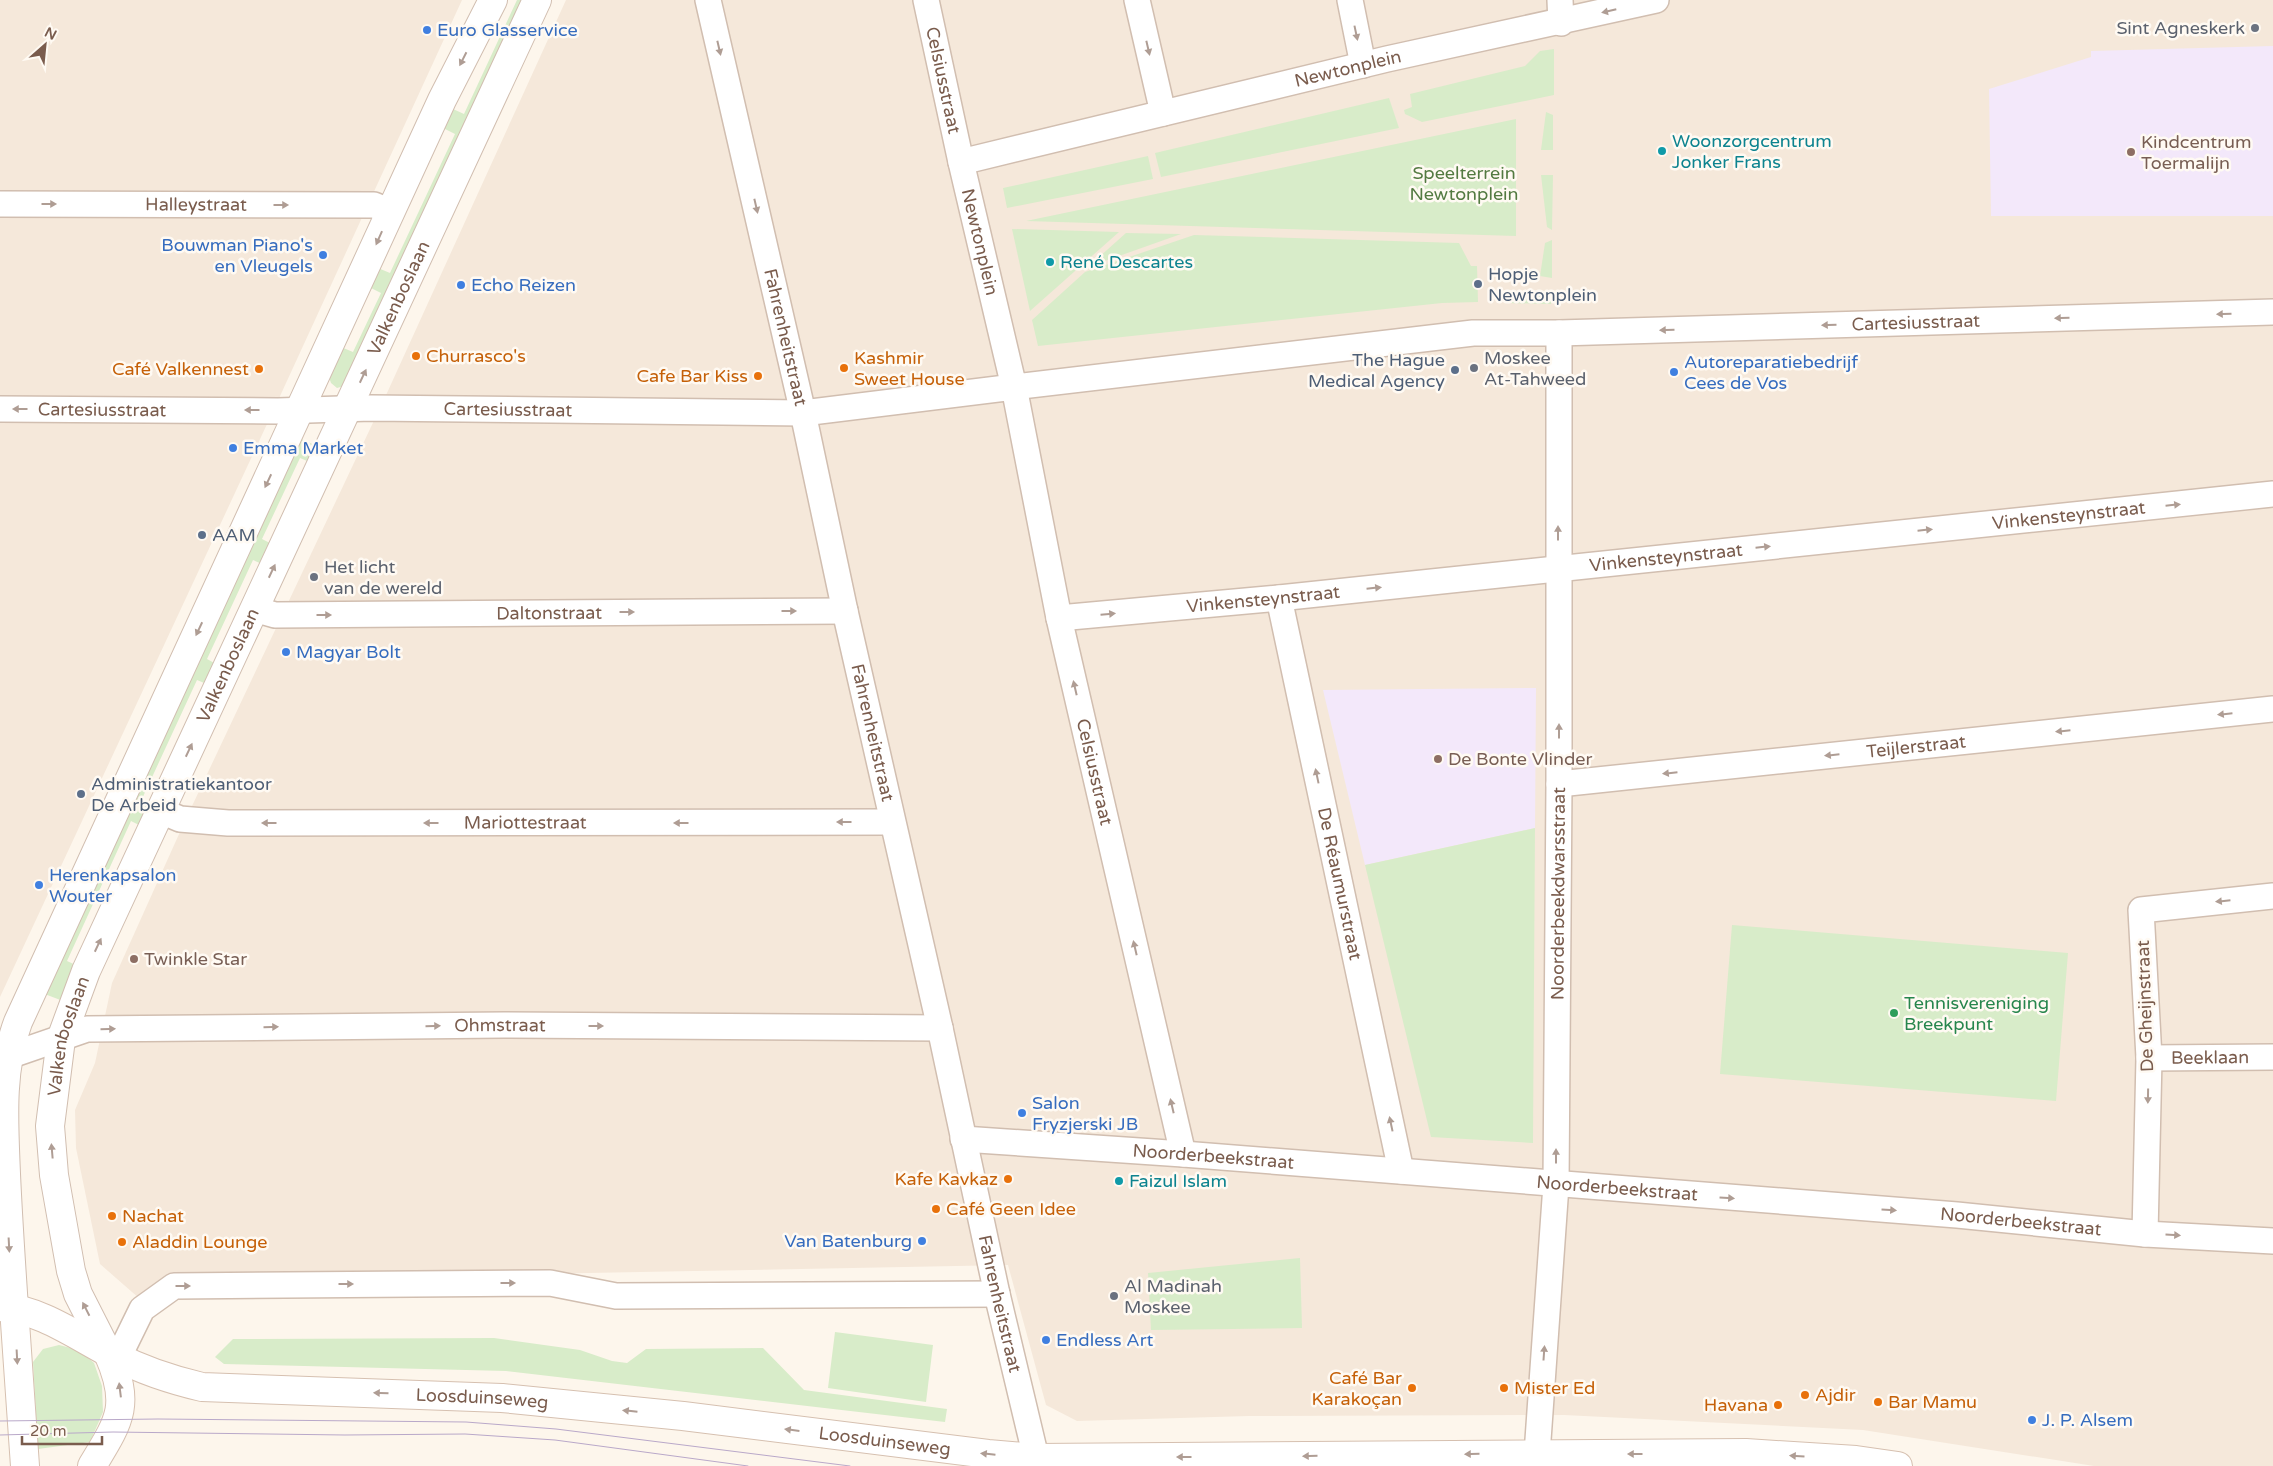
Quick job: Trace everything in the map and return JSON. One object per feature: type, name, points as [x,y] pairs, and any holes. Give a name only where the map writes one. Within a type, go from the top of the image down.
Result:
[{"type":"street","name":"Valkenboslaan","points":[[92,1466],[116,1426],[121,1400],[120,1384],[113,1355],[78,1294],[71,1271],[54,1175],[50,1126],[61,1039],[86,971],[537,0]]},
{"type":"street","name":"Fahrenheitstraat","points":[[708,0],[803,413],[845,611],[940,1028],[997,1294],[1037,1462]]},
{"type":"street","name":"Celsiusstraat","points":[[926,0],[961,162]]},
{"type":"street","points":[[1137,0],[1163,113]]},
{"type":"street","points":[[1350,0],[1363,65]]},
{"type":"street","name":"Newtonplein","points":[[1014,387],[961,162],[1363,65],[1560,11],[1656,0]]},
{"type":"street","points":[[25,1466],[7,1308],[10,1252],[3,1110],[4,1058],[34,982],[301,410],[488,2]]},
{"type":"street","name":"Halleystraat","points":[[0,204],[374,205],[391,212]]},
{"type":"street","name":"Cartesiusstraat","points":[[1559,333],[2273,312]]},
{"type":"street","points":[[1014,387],[1473,333],[1559,333]]},
{"type":"street","name":"Noorderbeekdwarsstraat","points":[[1537,1454],[1556,1185],[1559,784],[1559,333]]},
{"type":"street","name":"Cartesiusstraat","points":[[0,409],[301,410],[348,408],[803,413],[1014,387]]},
{"type":"street","name":"Celsiusstraat","points":[[1014,387],[1059,618],[1183,1154]]},
{"type":"street","name":"Vinkensteynstraat","points":[[1059,618],[1279,598],[2273,494]]},
{"type":"street","name":"De Réaumurstraat","points":[[1279,598],[1401,1171]]},
{"type":"street","name":"Daltonstraat","points":[[254,609],[275,615],[845,611]]},
{"type":"street","name":"Teijlerstraat","points":[[1559,784],[2273,708]]},
{"type":"street","name":"Mariottestraat","points":[[161,811],[180,819],[228,823],[892,822]]},
{"type":"street","name":"De Gheijnstraat","points":[[2145,1234],[2148,1058],[2141,910],[2273,896]]},
{"type":"street","name":"Ohmstraat","points":[[4,1058],[87,1029],[495,1025],[940,1028]]},
{"type":"street","name":"Beeklaan","points":[[2148,1058],[2273,1057]]},
{"type":"street","name":"Noorderbeekstraat","points":[[963,1139],[1183,1154],[1556,1185],[1957,1215],[2145,1234],[2273,1241]]},
{"type":"street","points":[[113,1355],[142,1309],[174,1286],[550,1283],[616,1296],[997,1294]]},
{"type":"street","name":"Loosduinseweg","points":[[7,1308],[45,1319],[113,1355],[174,1380],[202,1387],[502,1398],[683,1416],[988,1454],[1037,1462],[1537,1454],[1746,1453],[1856,1460],[1898,1466]]},
{"type":"shaded area","points":[[0,0],[462,0],[0,997]]},
{"type":"shaded area","points":[[566,0],[2273,0],[2273,1466],[2094,1466],[1863,1430],[1564,1415],[1249,1416],[1077,1421],[1046,1405],[1008,1265],[172,1281],[140,1299],[100,1264],[76,1148],[75,1110],[95,1063],[112,983],[184,823],[387,393]]},
{"type":"shaded area","name":"Kindcentrum Toermalijn","points":[[2273,46],[2273,216],[1991,216],[1989,89],[2091,57],[2091,51]]},
{"type":"shaded area","name":"De Bonte Vlinder","points":[[1536,688],[1535,828],[1365,865],[1323,690]]},
{"type":"green space","points":[[517,0],[527,0],[347,385],[337,388],[331,383],[329,377],[341,347],[353,352],[381,293],[369,287],[378,268],[390,273],[455,134],[443,128],[453,109],[464,114]]},
{"type":"green space","points":[[1554,49],[1554,95],[1422,122],[1405,114],[1404,110],[1412,107],[1410,94],[1525,66],[1540,51]]},
{"type":"green space","points":[[1389,98],[1399,128],[1161,177],[1155,153]]},
{"type":"green space","points":[[1546,112],[1553,115],[1553,150],[1541,150]]},
{"type":"green space","name":"Speelterrein Newtonplein","points":[[1516,119],[1516,236],[1026,221]]},
{"type":"green space","points":[[1148,156],[1153,179],[1007,208],[1003,188]]},
{"type":"green space","points":[[1541,175],[1553,175],[1552,230],[1547,227]]},
{"type":"green space","points":[[1012,229],[1119,232],[1030,311]]},
{"type":"green space","points":[[1126,233],[1181,234],[1088,267]]},
{"type":"green space","points":[[1194,235],[1459,243],[1471,266],[1477,266],[1478,302],[1442,303],[1038,346],[1032,320],[1085,272]]},
{"type":"green space","points":[[1552,240],[1552,278],[1540,276],[1545,243]]},
{"type":"green space","points":[[1551,290],[1551,304],[1508,303],[1506,296]]},
{"type":"green space","points":[[299,438],[319,447],[312,463],[300,458],[262,539],[274,545],[264,565],[253,560],[207,659],[218,665],[209,685],[197,680],[141,801],[152,807],[143,827],[131,821],[67,961],[78,966],[63,1001],[42,993]]},
{"type":"green space","points":[[1535,828],[1533,1143],[1431,1137],[1365,865]]},
{"type":"green space","name":"Tennisvereniging Breekpunt","points":[[1732,925],[2068,953],[2056,1101],[1720,1074]]},
{"type":"green space","points":[[1300,1258],[1302,1328],[1151,1330],[1148,1273]]},
{"type":"green space","points":[[835,1332],[933,1345],[926,1402],[828,1388]]},
{"type":"green space","points":[[494,1338],[580,1350],[612,1361],[627,1363],[646,1349],[763,1348],[804,1390],[947,1409],[945,1422],[506,1371],[224,1364],[215,1357],[233,1339]]},
{"type":"green space","points":[[59,1345],[79,1350],[94,1363],[102,1386],[103,1412],[90,1442],[38,1449],[33,1362],[43,1349]]},
{"type":"tram line","points":[[0,1421],[158,1419],[466,1422],[556,1429],[850,1466]]},
{"type":"tram line","points":[[0,1435],[113,1432],[345,1435],[465,1434],[555,1440],[748,1466]]},
{"type":"place","name":"Sint Agneskerk","points":[[2255,28]]},
{"type":"place","name":"Euro Glasservice","points":[[427,30]]},
{"type":"place","name":"Woonzorgcentrum Jonker Frans","points":[[1662,151]]},
{"type":"place","name":"Kindcentrum Toermalijn","points":[[2131,152]]},
{"type":"place","name":"Bouwman Piano's en Vleugels","points":[[323,255]]},
{"type":"place","name":"René Descartes","points":[[1050,262]]},
{"type":"place","name":"Hopje Newtonplein","points":[[1478,284]]},
{"type":"place","name":"Echo Reizen","points":[[461,285]]},
{"type":"place","name":"Churrasco's","points":[[416,356]]},
{"type":"place","name":"Kashmir Sweet House","points":[[844,368]]},
{"type":"place","name":"Moskee At-Tahweed","points":[[1474,368]]},
{"type":"place","name":"Café Valkennest","points":[[259,369]]},
{"type":"place","name":"The Hague Medical Agency","points":[[1455,370]]},
{"type":"place","name":"Autoreparatiebedrijf Cees de Vos","points":[[1674,372]]},
{"type":"place","name":"Cafe Bar Kiss","points":[[758,376]]},
{"type":"place","name":"Emma Market","points":[[233,448]]},
{"type":"place","name":"AAM","points":[[202,535]]},
{"type":"place","name":"Het licht van de wereld","points":[[314,577]]},
{"type":"place","name":"Magyar Bolt","points":[[286,652]]},
{"type":"place","name":"De Bonte Vlinder","points":[[1438,759]]},
{"type":"place","name":"Administratiekantoor De Arbeid","points":[[81,794]]},
{"type":"place","name":"Herenkapsalon Wouter","points":[[39,885]]},
{"type":"place","name":"Twinkle Star","points":[[134,959]]},
{"type":"place","name":"Tennisvereniging Breekpunt","points":[[1894,1013]]},
{"type":"place","name":"Salon Fryzjerski JB","points":[[1022,1113]]},
{"type":"place","name":"Kafe Kavkaz","points":[[1008,1179]]},
{"type":"place","name":"Faizul Islam","points":[[1119,1181]]},
{"type":"place","name":"Café Geen Idee","points":[[936,1209]]},
{"type":"place","name":"Nachat","points":[[112,1216]]},
{"type":"place","name":"Van Batenburg","points":[[922,1241]]},
{"type":"place","name":"Aladdin Lounge","points":[[122,1242]]},
{"type":"place","name":"Al Madinah Moskee","points":[[1114,1296]]},
{"type":"place","name":"Endless Art","points":[[1046,1340]]},
{"type":"place","name":"Café Bar Karakoçan","points":[[1412,1388]]},
{"type":"place","name":"Mister Ed","points":[[1504,1388]]},
{"type":"place","name":"Ajdir","points":[[1805,1395]]},
{"type":"place","name":"Bar Mamu","points":[[1878,1402]]},
{"type":"place","name":"Havana","points":[[1778,1405]]},
{"type":"place","name":"J. P. Alsem","points":[[2032,1420]]}]
